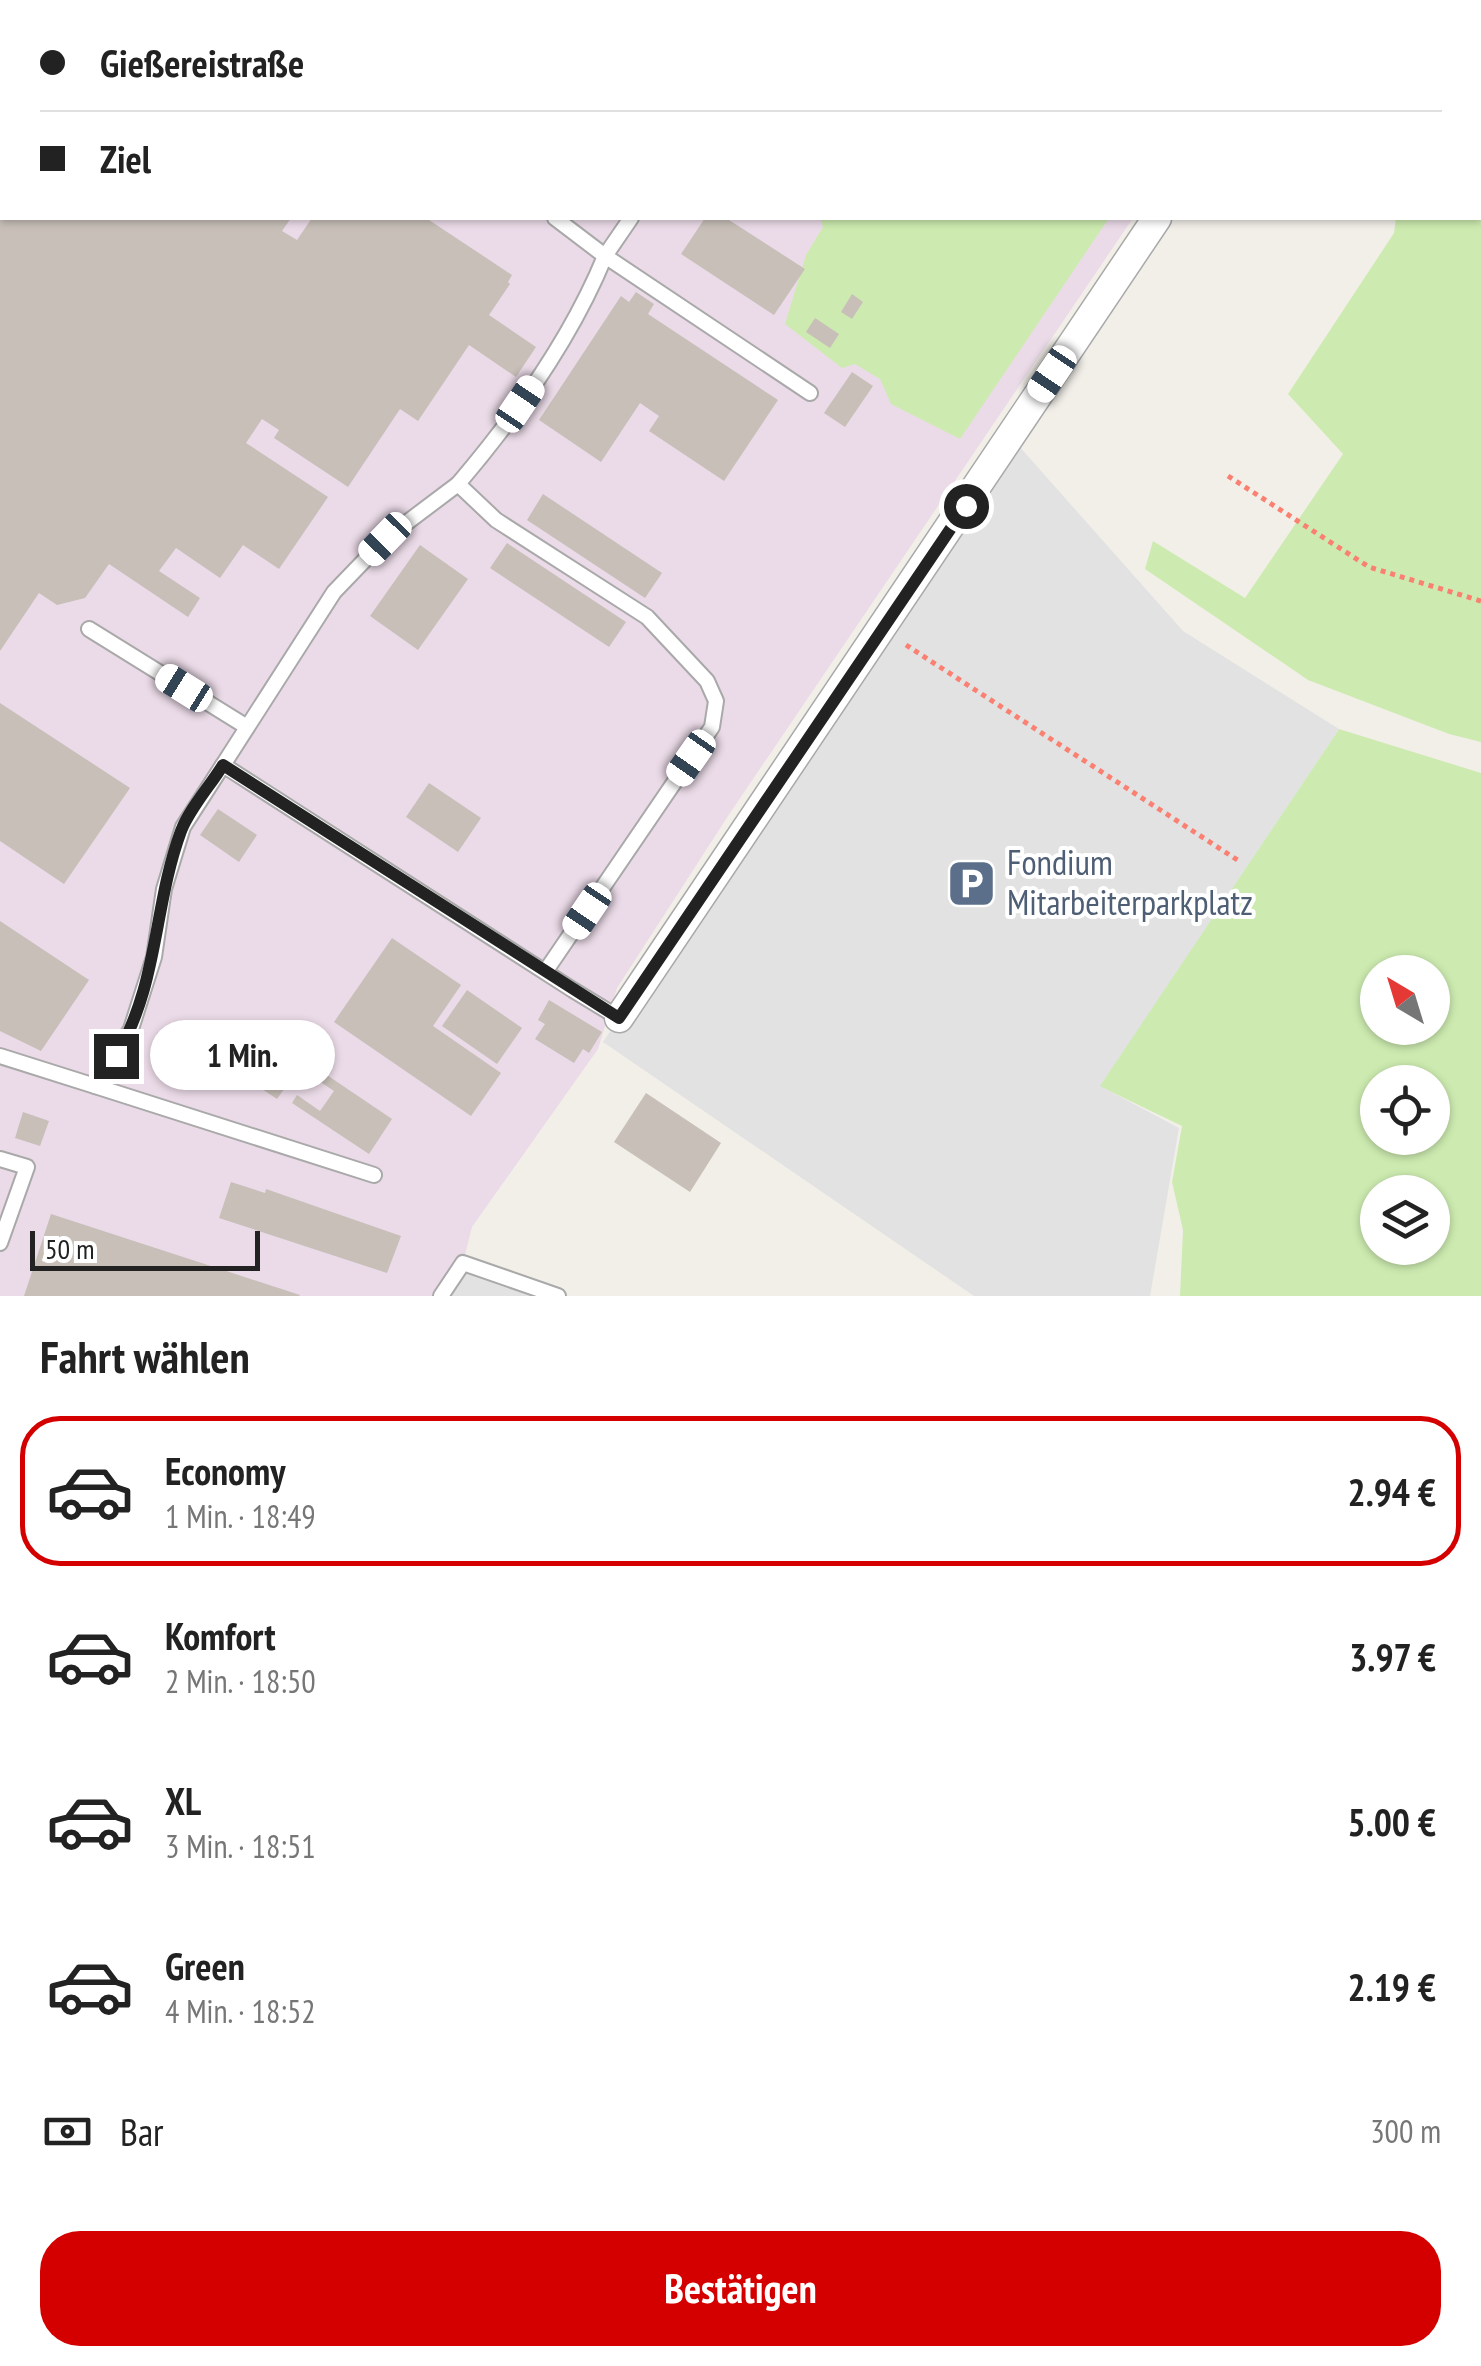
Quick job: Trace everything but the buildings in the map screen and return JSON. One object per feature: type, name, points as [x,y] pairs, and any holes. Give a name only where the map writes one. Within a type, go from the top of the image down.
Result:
[{"type":"street","points":[[619,1018],[1156,220]]},
{"type":"lane","points":[[558,220],[810,392]]},
{"type":"lane","points":[[95,1086],[132,1030],[154,957],[164,890],[183,827],[334,592],[385,539],[458,484],[498,437],[586,304],[606,256],[630,220]]},
{"type":"lane","points":[[458,484],[496,520],[647,617],[707,680],[716,702],[712,727],[545,972]]},
{"type":"lane","points":[[89,628],[247,727]]},
{"type":"lane","points":[[223,765],[619,1018]]},
{"type":"lane","points":[[0,1056],[374,1176]]},
{"type":"lane","points":[[0,1158],[27,1167],[0,1243]]},
{"type":"lane","points":[[440,1296],[463,1263],[558,1296]]},
{"type":"path","points":[[1228,476],[1369,567],[1481,601]]},
{"type":"path","points":[[882,630],[1239,861]]},
{"type":"shaded area","points":[[0,220],[1132,220],[728,816],[617,988],[598,1049],[472,1227],[463,1263],[558,1296],[0,1296]]},
{"type":"shaded area","name":"Fondium Mitarbeiterparkplatz","points":[[1010,436],[1183,631],[1339,729],[1100,1086],[1179,1128],[1150,1296],[974,1296],[603,1042]]},
{"type":"shaded area","points":[[463,1263],[558,1296],[441,1296]]},
{"type":"green space","points":[[821,220],[1108,220],[960,439],[891,404],[880,379],[855,364],[842,368],[785,324],[806,255],[823,227]]},
{"type":"green space","points":[[1396,220],[1481,220],[1481,742],[1449,734],[1308,680],[1145,569],[1153,541],[1245,598],[1343,454],[1288,394],[1394,233]]},
{"type":"green space","points":[[1339,729],[1481,773],[1481,1296],[1180,1296],[1183,1230],[1172,1182],[1182,1126],[1099,1086]]},
{"type":"place","name":"Fondium Mitarbeiterparkplatz","points":[[972,883]]},
{"type":"route","points":[[116,1056],[132,1030],[154,957],[164,890],[183,827],[223,765],[619,1018],[966,506]]}]
